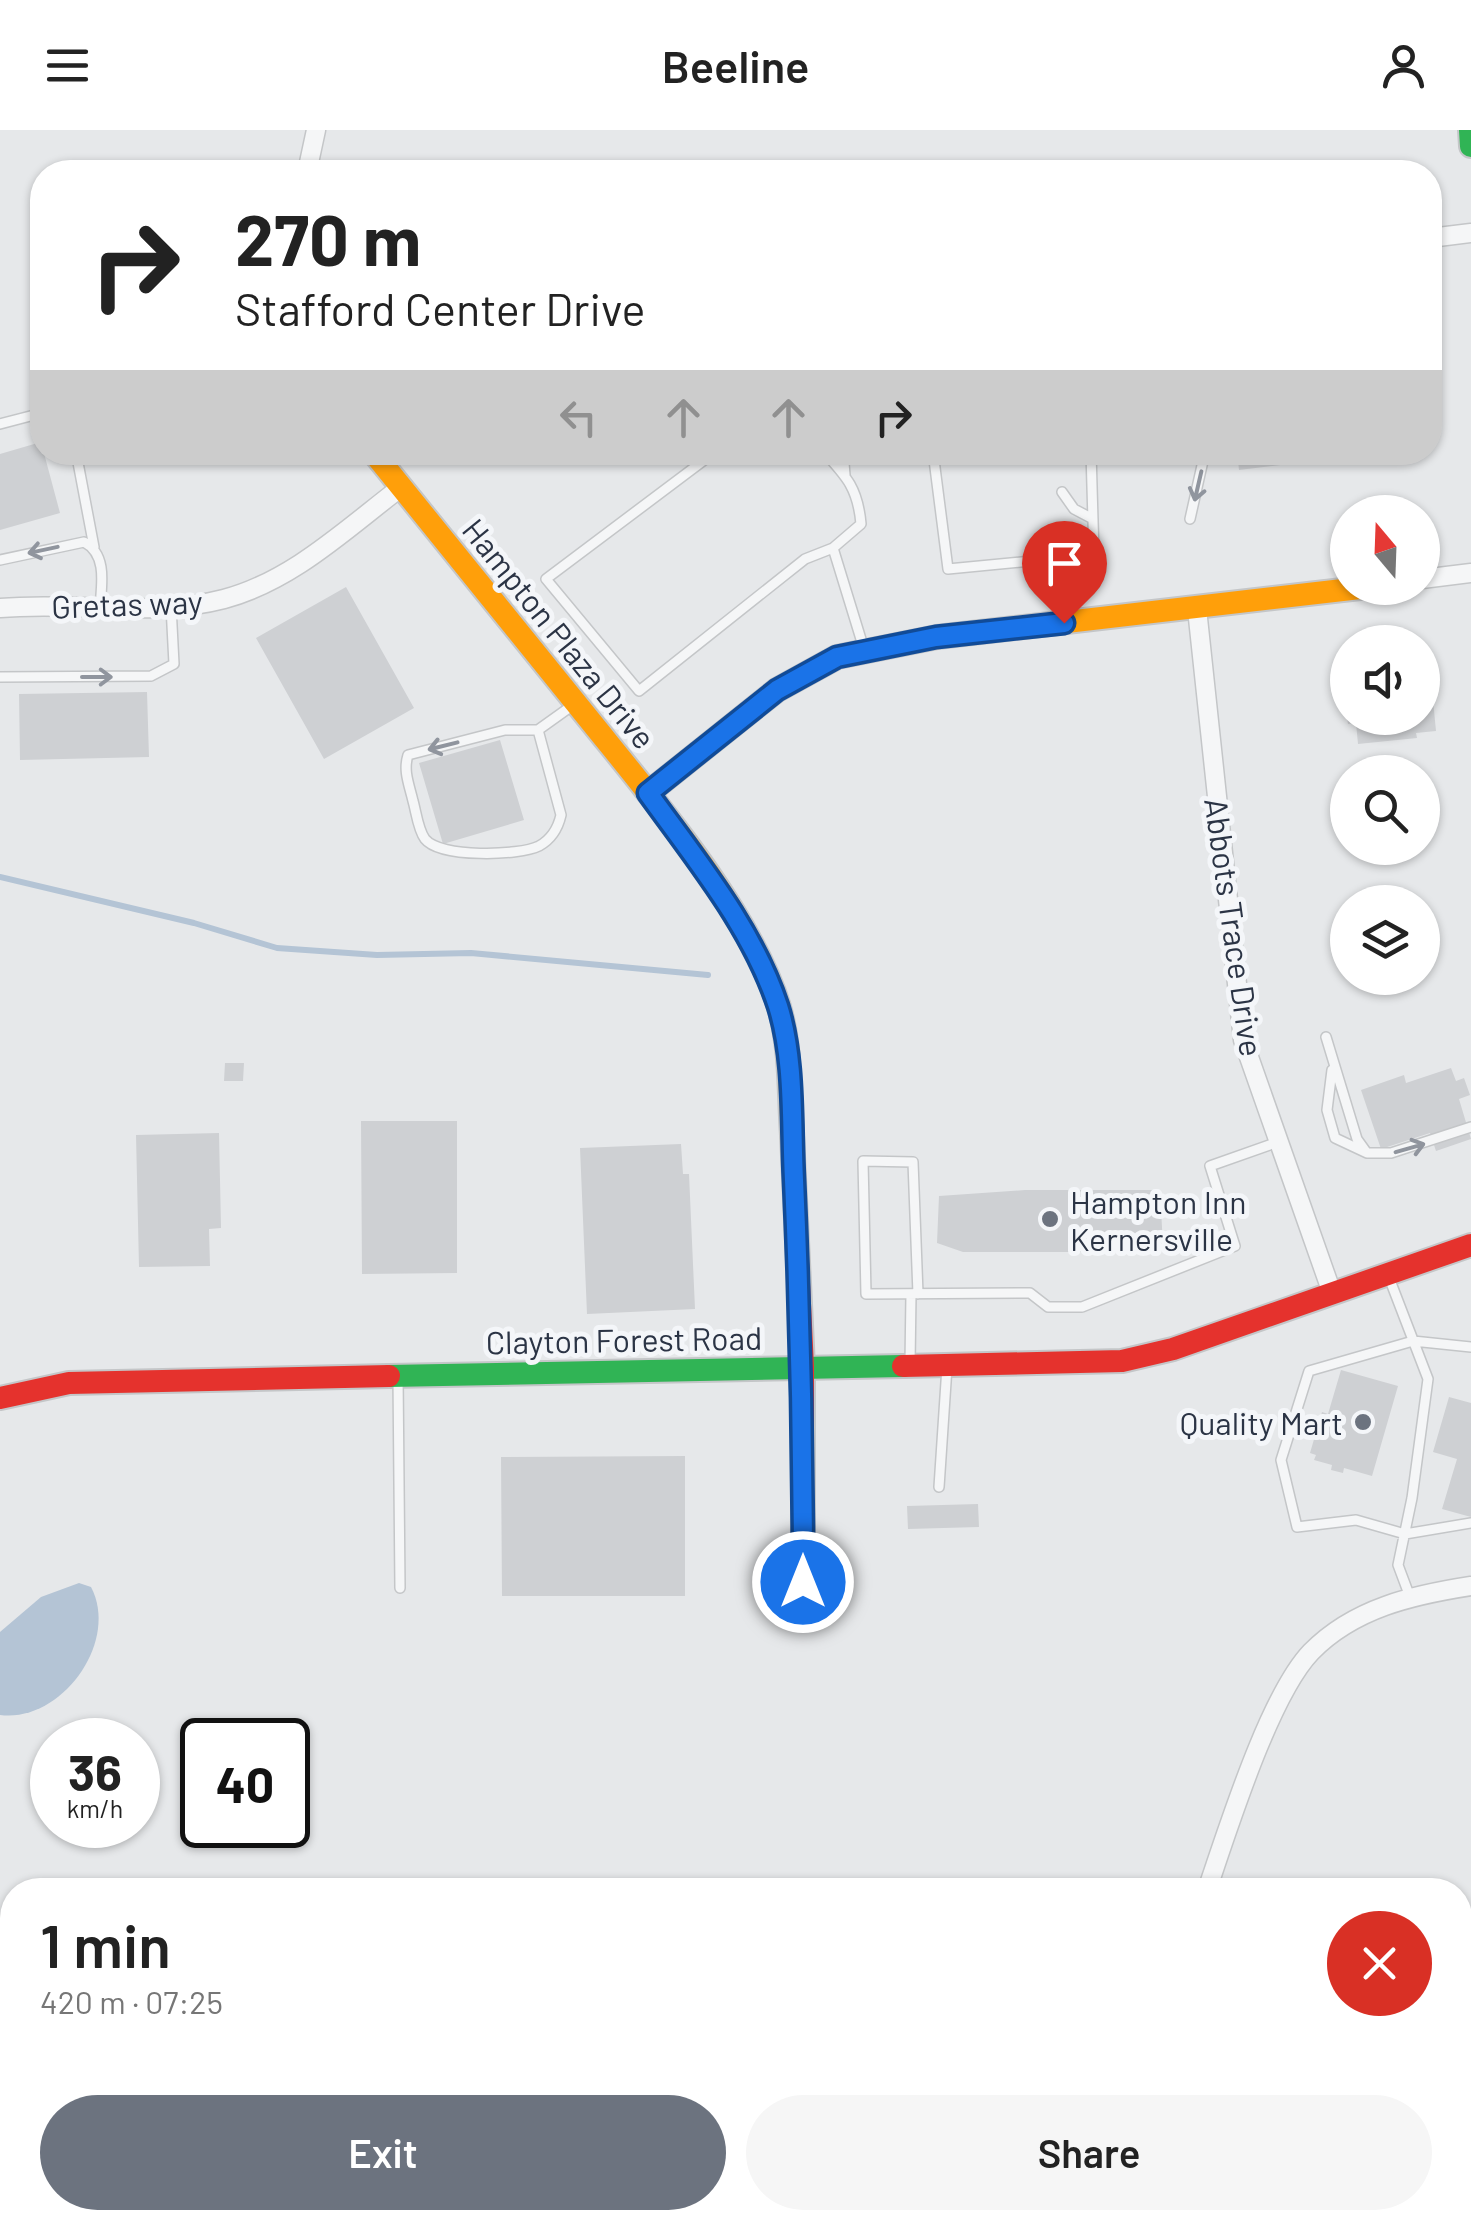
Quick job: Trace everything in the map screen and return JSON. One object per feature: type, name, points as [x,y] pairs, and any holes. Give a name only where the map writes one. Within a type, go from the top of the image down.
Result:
[{"type":"main road","points":[[1470,130],[1471,146]]},
{"type":"main road","name":"Hampton Plaza Drive","points":[[383,465],[648,793],[727,904],[758,957],[778,1008],[788,1063],[803,1367],[802,1612]]},
{"type":"main road","points":[[648,793],[777,690],[837,657],[936,637],[1330,592]]},
{"type":"main road","name":"Clayton Forest Road","points":[[0,1398],[69,1384],[1122,1362],[1173,1349],[1471,1245]]},
{"type":"street","points":[[309,160],[316,130]]},
{"type":"street","points":[[1442,237],[1471,233]]},
{"type":"street","name":"Gretas way","points":[[0,608],[171,606],[223,599],[261,585],[302,563],[400,488]]},
{"type":"street","points":[[1440,577],[1471,573]]},
{"type":"street","name":"Abbots Trace Drive","points":[[1197,609],[1243,1040],[1332,1293]]},
{"type":"street","points":[[1211,1878],[1267,1730],[1294,1673],[1312,1652],[1365,1614],[1410,1597],[1471,1586]]},
{"type":"lane","points":[[0,424],[30,416]]},
{"type":"lane","points":[[78,465],[103,576],[100,606]]},
{"type":"lane","points":[[698,465],[546,578],[639,691],[805,559],[833,548],[861,524],[858,497],[835,465]]},
{"type":"lane","points":[[844,465],[845,476]]},
{"type":"lane","points":[[936,465],[948,569],[1094,555],[1091,465]]},
{"type":"lane","points":[[1190,518],[1203,465]]},
{"type":"lane","points":[[1062,492],[1074,509],[1092,519]]},
{"type":"lane","points":[[0,560],[84,542],[94,548]]},
{"type":"lane","points":[[833,548],[864,652]]},
{"type":"lane","points":[[1057,559],[1064,623]]},
{"type":"lane","points":[[0,677],[151,676],[174,664],[171,606]]},
{"type":"lane","points":[[538,730],[562,815],[558,828],[544,844],[531,850],[463,854],[438,849],[424,838],[404,768],[408,755],[506,730],[538,730],[575,703]]},
{"type":"lane","points":[[1326,1037],[1357,1139],[1368,1153]]},
{"type":"lane","points":[[1333,1062],[1327,1110],[1335,1138],[1368,1153],[1391,1154],[1471,1127]]},
{"type":"lane","points":[[910,1367],[915,1294],[913,1162],[863,1161],[866,1294],[915,1294],[1030,1293],[1048,1307],[1082,1307],[1236,1246],[1210,1166],[1278,1142]]},
{"type":"lane","points":[[1388,1275],[1428,1379],[1398,1565],[1410,1597]]},
{"type":"lane","points":[[1471,1347],[1413,1341],[1309,1370],[1281,1460],[1297,1527],[1356,1520],[1405,1534],[1471,1523]]},
{"type":"lane","points":[[939,1486],[947,1367]]},
{"type":"lane","points":[[398,1376],[400,1588]]},
{"type":"water","points":[[79,1583],[91,1587],[98,1609],[98,1631],[79,1675],[44,1706],[23,1714],[0,1715],[0,1632],[41,1597]]},
{"type":"building","points":[[30,445],[30,465],[47,465],[60,513],[0,530],[0,454]]},
{"type":"building","points":[[1238,465],[1281,465],[1239,470]]},
{"type":"building","points":[[346,587],[414,708],[324,759],[256,638]]},
{"type":"building","points":[[147,692],[149,757],[20,760],[19,694]]},
{"type":"building","points":[[1357,735],[1417,738],[1358,744]]},
{"type":"building","points":[[500,740],[524,820],[443,844],[419,763]]},
{"type":"building","points":[[225,1063],[244,1063],[243,1081],[224,1081]]},
{"type":"building","points":[[1451,1068],[1456,1081],[1464,1078],[1470,1095],[1459,1099],[1471,1139],[1436,1151],[1430,1133],[1381,1149],[1361,1090],[1404,1075],[1406,1083]]},
{"type":"building","points":[[361,1121],[457,1121],[457,1273],[362,1274]]},
{"type":"building","points":[[219,1133],[221,1228],[209,1229],[210,1266],[139,1267],[136,1135]]},
{"type":"building","points":[[681,1144],[683,1174],[689,1174],[695,1309],[587,1314],[580,1148]]},
{"type":"building","name":"Hampton Inn Kernersville","points":[[1025,1190],[1160,1190],[1163,1246],[1137,1252],[963,1252],[937,1243],[939,1196]]},
{"type":"building","points":[[1341,1370],[1398,1386],[1372,1476],[1344,1468],[1343,1473],[1331,1470],[1332,1465],[1314,1460],[1316,1455],[1310,1453],[1322,1412],[1328,1414]]},
{"type":"building","points":[[1449,1397],[1471,1403],[1471,1517],[1442,1509],[1457,1459],[1433,1452]]},
{"type":"building","points":[[685,1456],[685,1596],[502,1596],[501,1457]]},
{"type":"building","points":[[978,1504],[979,1527],[908,1529],[907,1506]]},
{"type":"waterway","points":[[0,877],[194,923],[277,948],[377,955],[471,953],[708,975]]},
{"type":"traffic: fast","points":[[1470,130],[1471,146]]},
{"type":"traffic: fast","points":[[389,1376],[903,1366]]},
{"type":"traffic: slow","points":[[383,465],[643,787],[698,859],[747,934],[783,1023],[792,1135]]},
{"type":"traffic: slow","points":[[648,793],[777,690],[837,657],[937,637],[1330,591]]},
{"type":"traffic: jam","points":[[792,1135],[803,1367],[803,1611]]},
{"type":"traffic: jam","points":[[903,1366],[1122,1361],[1173,1349],[1471,1245]]},
{"type":"traffic: jam","points":[[0,1398],[69,1383],[389,1376]]},
{"type":"place","name":"Hampton Inn Kernersville","points":[[1050,1219]]},
{"type":"place","name":"Quality Mart","points":[[1363,1422]]},
{"type":"route","points":[[803,1582],[803,1367],[788,1063],[778,1008],[758,957],[727,904],[648,793],[777,690],[837,657],[936,637],[1064,623]]}]
